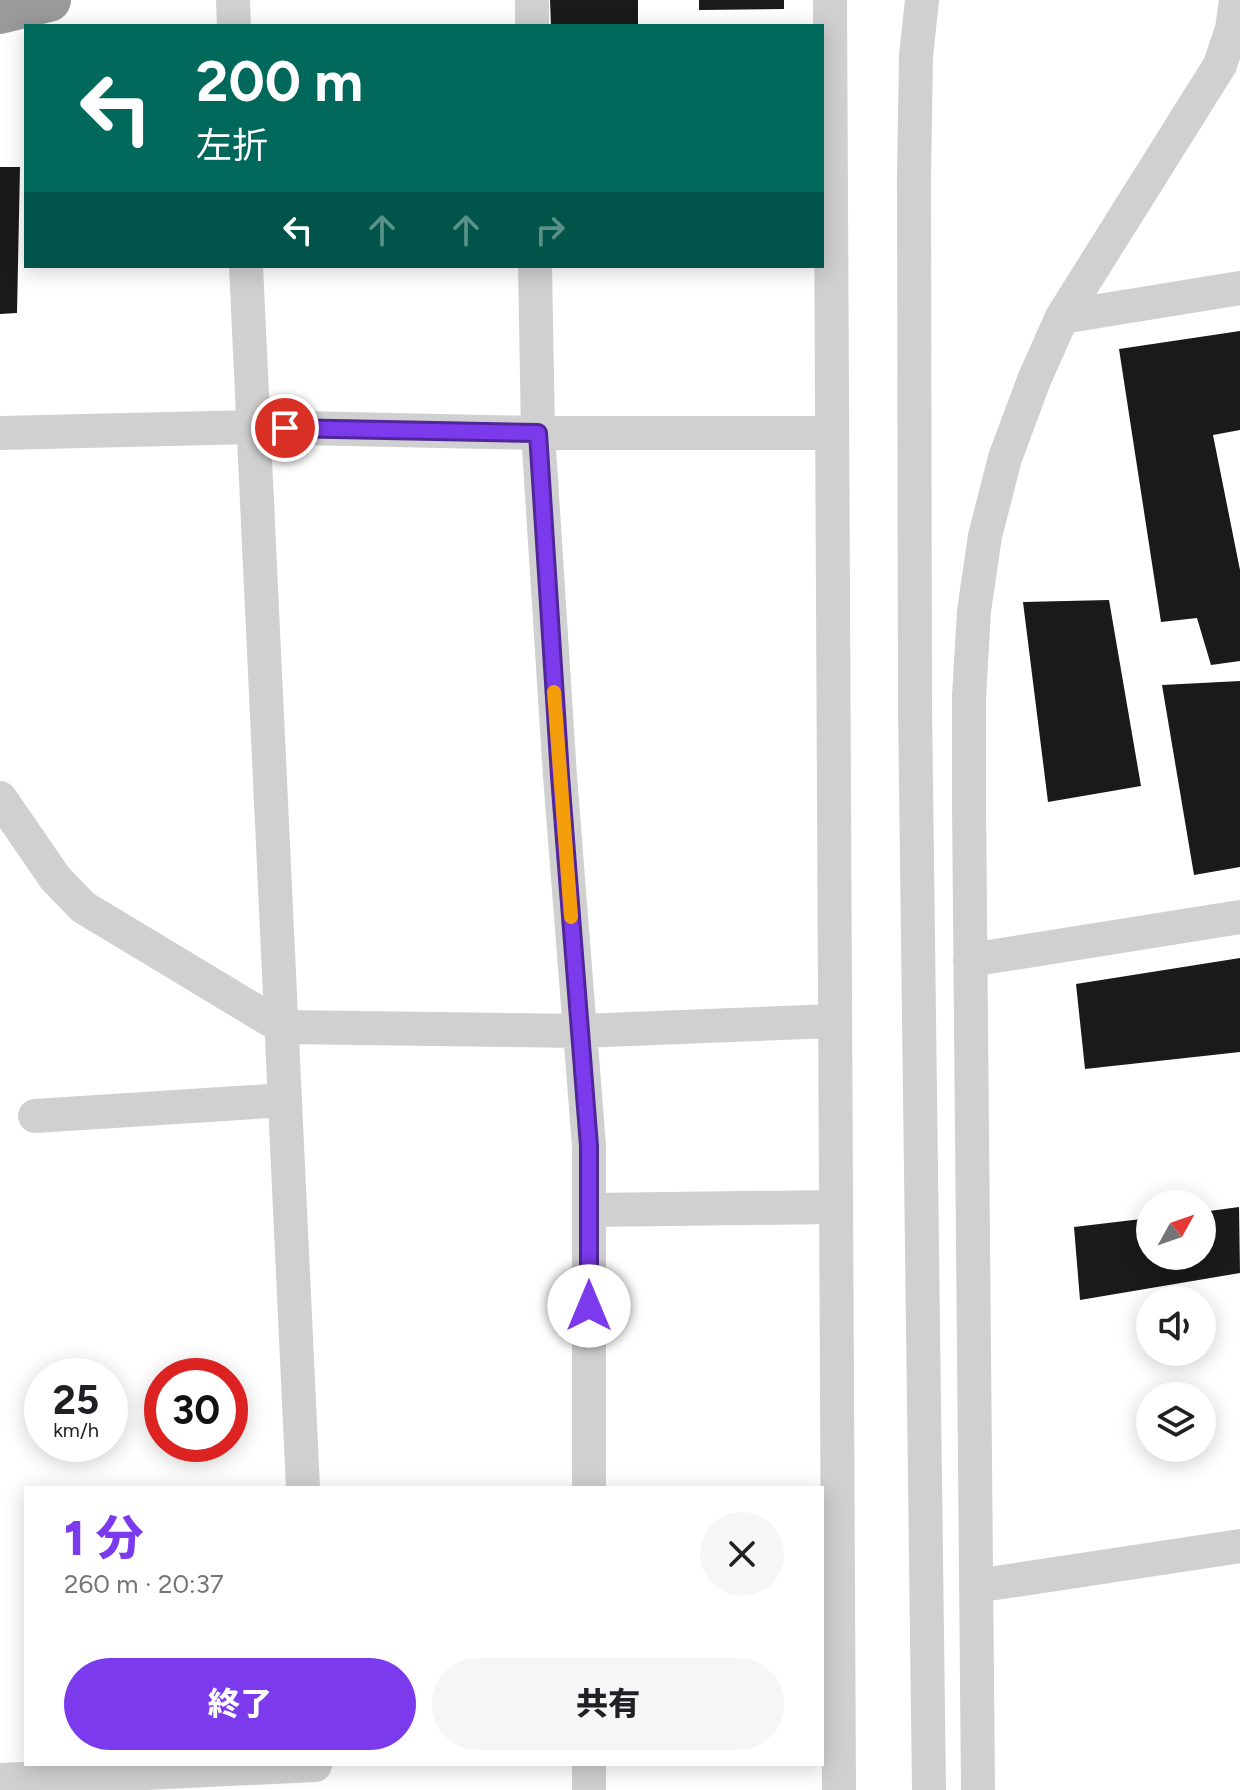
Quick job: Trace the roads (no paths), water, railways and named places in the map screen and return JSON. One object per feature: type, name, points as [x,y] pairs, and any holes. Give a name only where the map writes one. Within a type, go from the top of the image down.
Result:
[{"type":"highway","points":[[0,12],[49,0]]},
{"type":"street","points":[[233,0],[234,24]]},
{"type":"street","points":[[532,0],[532,24]]},
{"type":"street","points":[[830,0],[839,1790]]},
{"type":"street","points":[[922,0],[916,56],[914,176],[915,707],[929,1790]]},
{"type":"street","points":[[978,1790],[969,697],[974,611],[985,536],[1005,458],[1034,380],[1062,317],[1220,65],[1232,29],[1236,0]]},
{"type":"street","points":[[246,268],[303,1486]]},
{"type":"street","points":[[535,268],[538,433],[560,776],[589,1146],[589,1486]]},
{"type":"street","points":[[1062,317],[1240,288]]},
{"type":"street","points":[[0,433],[253,427],[538,433],[832,433]]},
{"type":"street","points":[[0,798],[55,878],[83,907],[282,1027],[580,1031],[834,1021]]},
{"type":"street","points":[[970,960],[1240,917]]},
{"type":"street","points":[[35,1116],[285,1100]]},
{"type":"street","points":[[589,1210],[835,1207]]},
{"type":"street","points":[[976,1586],[1240,1546]]},
{"type":"street","points":[[589,1766],[589,1790]]},
{"type":"street","points":[[0,1780],[316,1773]]}]
